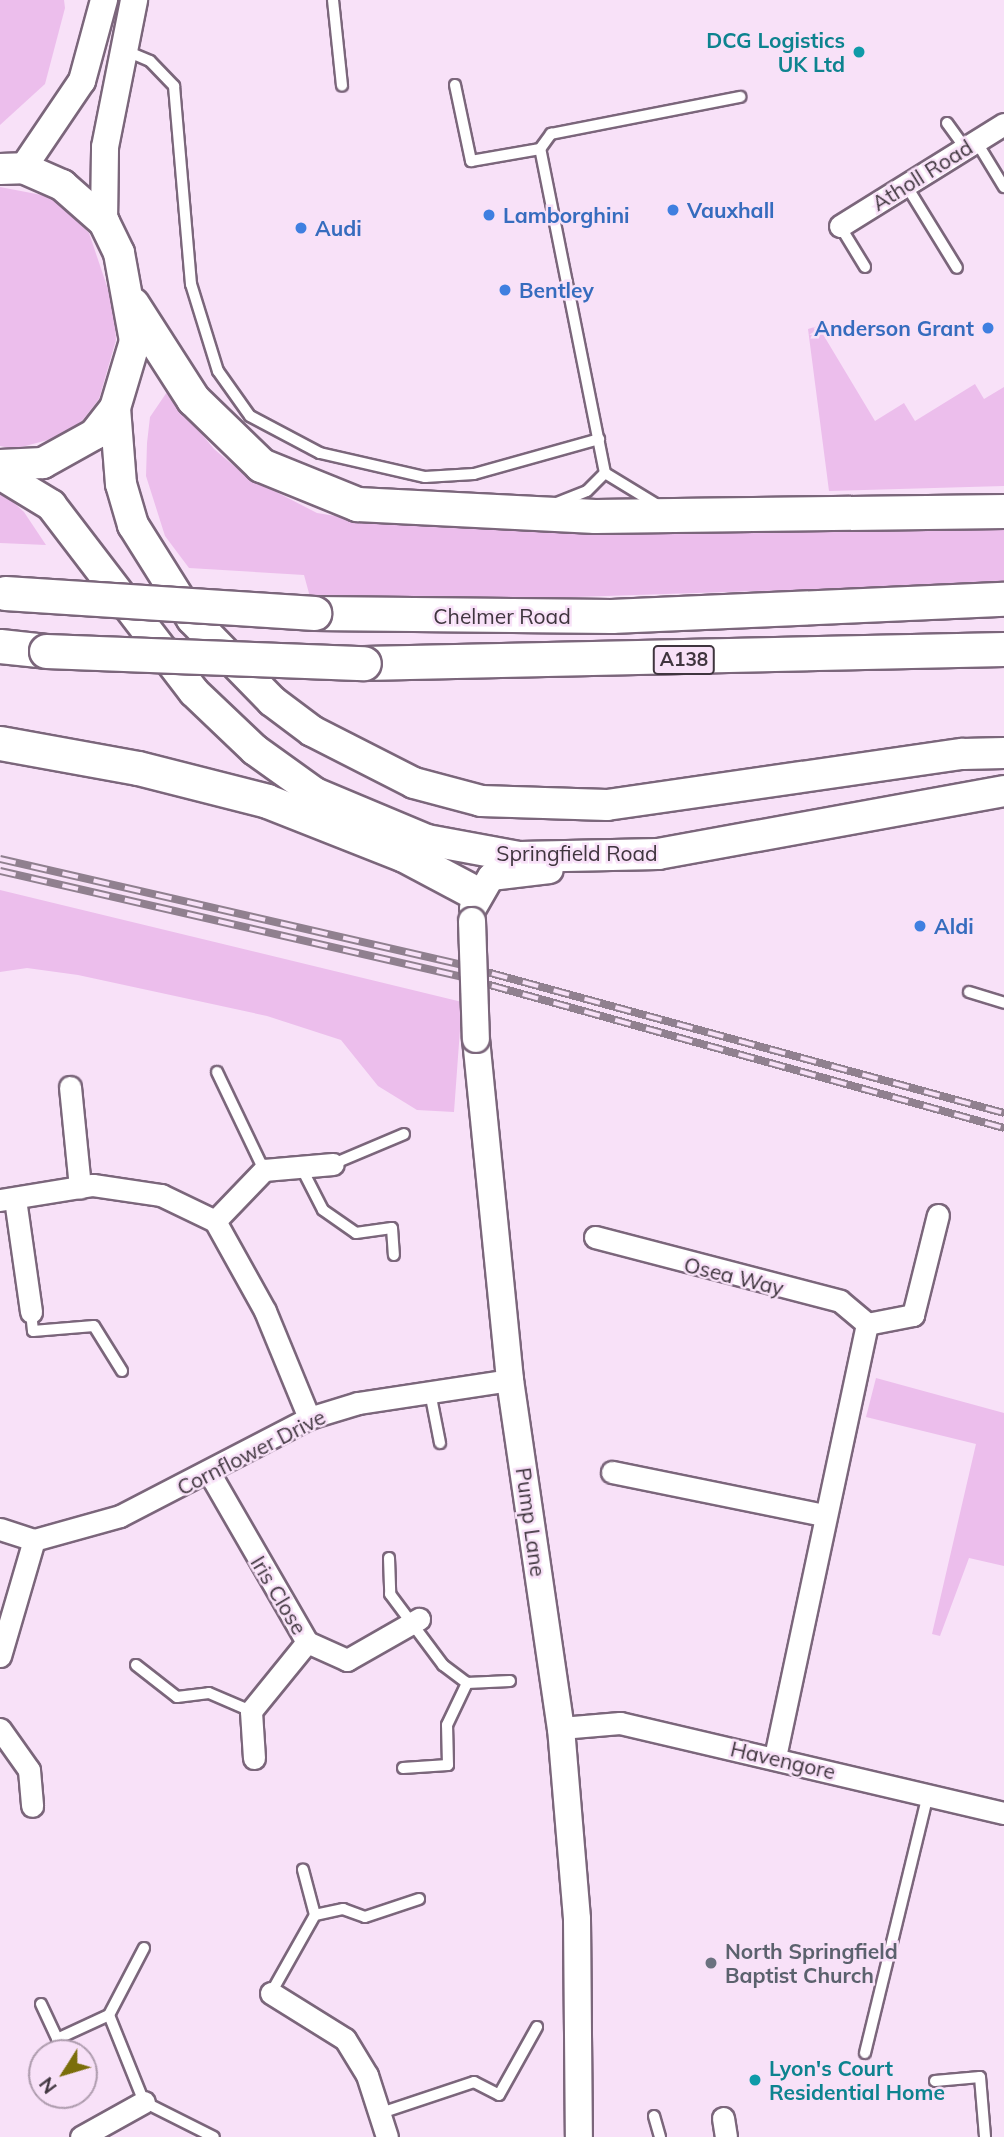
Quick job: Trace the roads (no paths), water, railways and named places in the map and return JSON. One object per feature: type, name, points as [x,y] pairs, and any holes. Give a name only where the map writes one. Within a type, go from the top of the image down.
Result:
[{"type":"main road","points":[[12,169],[62,185],[104,222],[132,304],[193,399],[261,465],[357,504],[527,512],[697,515],[1004,511]]},
{"type":"main road","points":[[0,465],[43,463],[68,453],[95,435],[115,408],[135,341],[132,304]]},
{"type":"main road","points":[[115,408],[121,484],[133,525],[192,619],[272,701],[312,731],[414,783],[481,801],[607,805],[1004,753]]},
{"type":"main road","name":"Springfield Road","points":[[0,474],[51,505],[194,692],[254,750],[316,793],[373,820],[427,840],[520,857],[658,854],[1004,790]]},
{"type":"main road","name":"Chelmer Road","points":[[3,593],[314,613],[611,616],[1004,599]]},
{"type":"main road","name":"A138","points":[[0,646],[46,651],[364,663],[1004,649]]},
{"type":"main road","points":[[0,743],[138,768],[268,801],[373,820]]},
{"type":"main road","points":[[268,801],[404,855],[471,906]]},
{"type":"street","points":[[12,169],[62,119],[92,50],[104,0]]},
{"type":"street","points":[[104,222],[105,147],[134,0]]},
{"type":"street","name":"Atholl Road","points":[[840,226],[1004,124]]},
{"type":"street","points":[[427,840],[471,906],[491,877],[598,868],[658,854]]},
{"type":"street","name":"Pump Lane","points":[[471,906],[476,1039],[510,1380],[561,1728],[577,1919],[579,2137]]},
{"type":"street","points":[[70,1087],[80,1188]]},
{"type":"street","points":[[215,1221],[264,1170],[333,1164]]},
{"type":"street","points":[[31,1312],[7,1200],[80,1188],[161,1195],[215,1221],[265,1311],[309,1418]]},
{"type":"street","points":[[775,1758],[824,1515],[867,1324],[913,1315],[938,1215]]},
{"type":"street","name":"Osea Way","points":[[595,1237],[840,1301],[867,1324]]},
{"type":"street","name":"Cornflower Drive","points":[[34,1540],[120,1516],[210,1474],[309,1418],[430,1392],[510,1380]]},
{"type":"street","points":[[612,1472],[824,1515]]},
{"type":"street","name":"Iris Close","points":[[210,1474],[307,1642],[347,1660],[414,1623]]},
{"type":"street","points":[[0,1529],[34,1540],[0,1656]]},
{"type":"street","points":[[254,1758],[251,1711],[307,1642]]},
{"type":"street","name":"Havengore","points":[[561,1728],[620,1723],[1004,1813]]},
{"type":"street","points":[[0,1729],[29,1770],[32,1806]]},
{"type":"street","points":[[271,1993],[345,2039],[381,2113],[387,2137]]},
{"type":"street","points":[[81,2137],[144,2102]]},
{"type":"lane","points":[[92,50],[93,0]]},
{"type":"lane","points":[[333,0],[342,86]]},
{"type":"lane","points":[[124,49],[150,61],[174,86],[191,284],[218,371],[250,416],[320,453],[425,477],[474,474],[599,439]]},
{"type":"lane","points":[[455,85],[471,161],[540,149],[551,134],[740,97]]},
{"type":"lane","points":[[947,123],[971,145],[1004,187]]},
{"type":"lane","points":[[540,149],[605,473],[650,502],[697,515]]},
{"type":"lane","points":[[906,185],[957,268]]},
{"type":"lane","points":[[840,226],[865,267]]},
{"type":"lane","points":[[527,512],[587,491],[605,473]]},
{"type":"lane","points":[[970,992],[1004,1003]]},
{"type":"lane","points":[[217,1073],[264,1170]]},
{"type":"lane","points":[[333,1164],[404,1133]]},
{"type":"lane","points":[[301,1167],[323,1210],[356,1233],[392,1228],[394,1255]]},
{"type":"lane","points":[[31,1312],[33,1331],[94,1326],[122,1371]]},
{"type":"lane","points":[[430,1392],[440,1443]]},
{"type":"lane","points":[[390,1558],[390,1594],[467,1684]]},
{"type":"lane","points":[[136,1665],[177,1697],[209,1693],[251,1711]]},
{"type":"lane","points":[[467,1684],[510,1681]]},
{"type":"lane","points":[[403,1768],[448,1765],[447,1725],[467,1684]]},
{"type":"lane","points":[[865,2053],[928,1794]]},
{"type":"lane","points":[[271,1993],[315,1915],[303,1870]]},
{"type":"lane","points":[[315,1915],[343,1909],[365,1917],[419,1899]]},
{"type":"lane","points":[[41,2004],[57,2039],[109,2015],[144,1948]]},
{"type":"lane","points":[[109,2015],[144,2102],[214,2137]]},
{"type":"lane","points":[[381,2113],[474,2082],[499,2095],[537,2027]]},
{"type":"lane","points":[[935,2081],[980,2077],[985,2137]]},
{"type":"lane","points":[[654,2116],[660,2137]]},
{"type":"railway","points":[[0,859],[461,965],[1004,1113]]},
{"type":"railway","points":[[0,871],[461,977],[1004,1128]]},
{"type":"place","name":"DCG Logistics UK Ltd","points":[[859,52]]},
{"type":"place","name":"Vauxhall","points":[[673,210]]},
{"type":"place","name":"Lamborghini","points":[[489,215]]},
{"type":"place","name":"Audi","points":[[301,228]]},
{"type":"place","name":"Bentley","points":[[505,290]]},
{"type":"place","name":"Anderson Grant","points":[[988,328]]},
{"type":"place","name":"Aldi","points":[[920,926]]},
{"type":"place","name":"North Springfield Baptist Church","points":[[711,1963]]},
{"type":"place","name":"Lyon's Court Residential Home","points":[[755,2080]]}]
